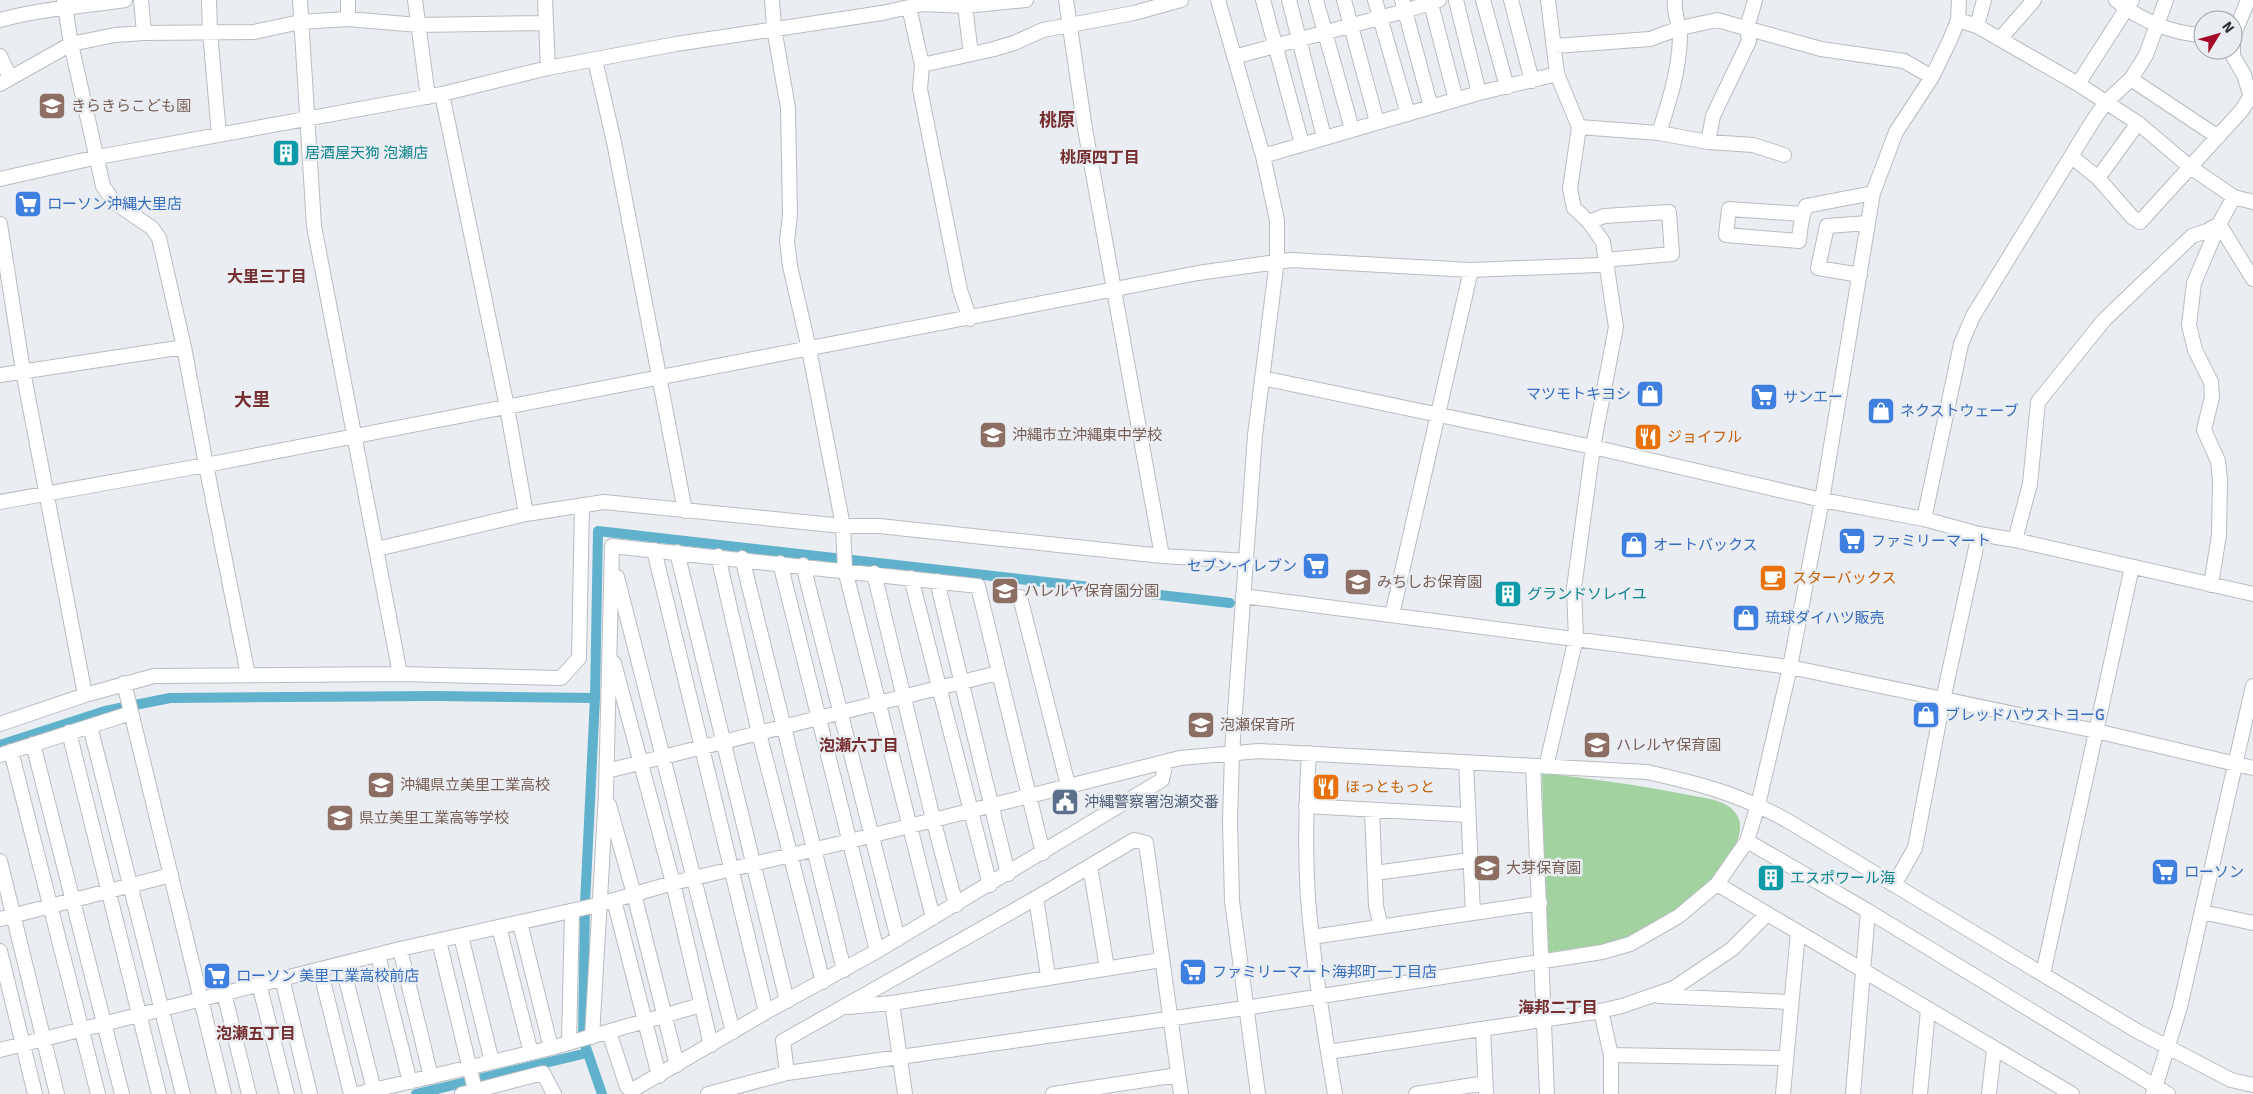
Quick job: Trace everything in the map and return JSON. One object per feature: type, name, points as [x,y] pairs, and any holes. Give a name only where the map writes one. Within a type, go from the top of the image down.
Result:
[{"type":"street","points":[[0,20],[65,4],[125,0]]},
{"type":"street","points":[[141,0],[144,33]]},
{"type":"street","points":[[209,0],[219,135]]},
{"type":"street","points":[[300,0],[314,226],[400,674]]},
{"type":"street","points":[[348,0],[348,19]]},
{"type":"street","points":[[415,0],[418,25],[507,407],[526,514]]},
{"type":"street","points":[[545,0],[548,68]]},
{"type":"street","points":[[772,0],[774,28],[788,108],[790,215],[788,241],[790,266],[809,349],[843,526],[845,570],[933,918]]},
{"type":"street","points":[[0,179],[98,157],[435,95],[548,68],[774,28],[910,7],[925,2],[962,3],[1026,0]]},
{"type":"street","points":[[1066,0],[1085,130],[1162,556]]},
{"type":"street","points":[[922,65],[1014,43],[1044,30],[1134,13],[1181,0]]},
{"type":"street","points":[[1218,0],[1263,156],[1277,220],[1277,260],[1255,435],[1232,752],[1230,822],[1232,901],[1258,1094]]},
{"type":"street","points":[[1263,0],[1302,144]]},
{"type":"street","points":[[1289,0],[1324,137]]},
{"type":"street","points":[[1316,0],[1352,130]]},
{"type":"street","points":[[1344,0],[1377,122]]},
{"type":"street","points":[[1375,0],[1408,114]]},
{"type":"street","points":[[1456,0],[1479,93]]},
{"type":"street","points":[[1483,0],[1507,87]]},
{"type":"street","points":[[1511,0],[1532,81]]},
{"type":"street","points":[[1547,1094],[1540,903],[1540,767],[1576,638],[1574,588],[1593,447],[1616,327],[1603,242],[1589,222],[1574,208],[1570,189],[1578,127],[1557,74],[1548,0]]},
{"type":"street","points":[[1659,133],[1672,90],[1679,54],[1680,28],[1674,8],[1675,0]]},
{"type":"street","points":[[1708,142],[1713,116],[1749,41],[1747,28],[1755,0]]},
{"type":"street","points":[[708,1094],[787,1073],[1245,1008],[1602,952],[1630,944],[1679,916],[1717,884],[1747,840],[1758,805],[1790,667],[1822,500],[1873,193],[1896,132],[1932,77],[1958,20],[1959,0]]},
{"type":"street","points":[[1977,26],[1984,0]]},
{"type":"street","points":[[2000,39],[2034,0]]},
{"type":"street","points":[[1924,519],[1961,344],[1973,316],[2106,102],[2131,78],[2146,56],[2166,0]]},
{"type":"street","points":[[2243,12],[2248,0]]},
{"type":"street","points":[[1234,56],[1380,18],[1404,6],[1433,1],[1456,100]]},
{"type":"street","points":[[962,3],[971,54]]},
{"type":"street","points":[[2078,84],[2125,3],[2157,24],[2187,35],[2193,35]]},
{"type":"street","points":[[65,4],[71,44],[103,186],[114,202],[152,228],[159,238],[184,347],[248,675]]},
{"type":"street","points":[[1404,6],[1431,107]]},
{"type":"street","points":[[910,7],[922,65],[920,88],[960,290],[970,319]]},
{"type":"street","points":[[0,56],[5,81],[71,44],[115,36],[144,33],[254,32],[300,22],[348,19],[418,25],[545,23]]},
{"type":"street","points":[[1555,46],[1650,38],[1680,28],[1717,20],[1821,49],[1904,61],[1932,77]]},
{"type":"street","points":[[1958,20],[1977,26],[2078,84],[2138,123],[2190,167],[2234,197],[2253,202]]},
{"type":"street","points":[[595,60],[614,142],[685,511]]},
{"type":"street","points":[[2072,157],[2098,178],[2132,217],[2140,222],[2242,110],[2252,94],[2235,60]]},
{"type":"street","points":[[1263,156],[1479,93],[1557,74]]},
{"type":"street","points":[[2131,78],[2218,136]]},
{"type":"street","points":[[2098,178],[2138,123]]},
{"type":"street","points":[[1578,127],[1659,133],[1708,142],[1753,145],[1784,155]]},
{"type":"street","points":[[1803,214],[1729,209],[1726,235],[1799,242],[1806,206],[1873,193]]},
{"type":"street","points":[[2211,585],[2220,535],[2220,480],[2218,461],[2204,430],[2212,397],[2211,382],[2195,350],[2189,325],[2194,283],[2219,224],[2234,197]]},
{"type":"street","points":[[0,502],[354,437],[1277,260],[1472,270],[1598,265],[1638,256],[1672,254],[1669,212],[1604,216],[1589,222]]},
{"type":"street","points":[[1860,274],[1818,268],[1827,226],[1868,223]]},
{"type":"street","points":[[0,224],[4,272],[85,695]]},
{"type":"street","points":[[2219,224],[2253,279]]},
{"type":"street","points":[[2015,540],[2030,484],[2038,402],[2104,320],[2192,236],[2207,231],[2219,224]]},
{"type":"street","points":[[1392,614],[1472,270]]},
{"type":"street","points":[[0,375],[184,347]]},
{"type":"street","points":[[1262,378],[1593,447],[1822,500],[1924,519],[1979,534],[2015,540],[2253,594]]},
{"type":"street","points":[[377,550],[526,514],[604,502],[843,526],[879,526],[1162,556],[1247,560]]},
{"type":"street","points":[[0,724],[85,695],[154,676],[400,674],[561,678],[579,658],[582,505]]},
{"type":"street","points":[[1894,885],[1915,848],[1979,534]]},
{"type":"street","points":[[592,1037],[607,771],[612,546],[742,558],[978,586],[1043,853]]},
{"type":"street","points":[[654,550],[766,1012]]},
{"type":"street","points":[[677,552],[722,742],[787,1001]]},
{"type":"street","points":[[718,556],[759,732],[823,982]]},
{"type":"street","points":[[742,558],[844,970]]},
{"type":"street","points":[[612,559],[664,756],[733,1032]]},
{"type":"street","points":[[780,563],[877,951]]},
{"type":"street","points":[[803,565],[898,939]]},
{"type":"street","points":[[2043,974],[2132,567]]},
{"type":"street","points":[[874,573],[933,819],[956,905]]},
{"type":"street","points":[[910,578],[990,885]]},
{"type":"street","points":[[937,581],[1008,874]]},
{"type":"street","points":[[1243,596],[1790,667],[2096,730],[2253,768]]},
{"type":"street","points":[[1020,597],[1068,785]]},
{"type":"street","points":[[610,651],[642,762],[711,1045]]},
{"type":"street","points":[[607,771],[998,673]]},
{"type":"street","points":[[124,683],[224,1094]]},
{"type":"street","points":[[2154,1090],[2168,1046],[2202,912],[2253,686]]},
{"type":"street","points":[[98,1094],[51,906],[5,753],[131,713]]},
{"type":"street","points":[[90,726],[183,1094]]},
{"type":"street","points":[[69,732],[159,1094]]},
{"type":"street","points":[[34,744],[122,1094]]},
{"type":"street","points":[[0,1050],[141,1016],[282,978],[400,949],[572,911],[673,883],[872,836],[1028,795],[1166,762],[1232,752],[1309,753],[1647,772],[1697,783],[1758,805],[2138,1031],[2231,1080],[2253,1085]]},
{"type":"street","points":[[1309,753],[1306,806],[1308,898],[1319,996],[1335,1094]]},
{"type":"street","points":[[609,1032],[627,1087],[634,1090],[766,1012],[823,982],[956,905],[1162,780],[1166,762]]},
{"type":"street","points":[[1466,762],[1473,913]]},
{"type":"street","points":[[606,794],[634,894],[677,1065]]},
{"type":"street","points":[[1306,806],[1468,815]]},
{"type":"street","points":[[1372,811],[1376,906],[1381,927]]},
{"type":"street","points":[[787,1073],[783,1040],[1036,898],[1134,840],[1146,843],[1181,1094]]},
{"type":"street","points":[[1747,840],[1868,911],[2154,1090],[2168,1094]]},
{"type":"street","points":[[1375,873],[1470,860]]},
{"type":"street","points":[[0,861],[57,1094]]},
{"type":"street","points":[[1090,866],[1107,968]]},
{"type":"street","points":[[0,919],[171,875]]},
{"type":"street","points":[[1717,884],[2063,1092]]},
{"type":"street","points":[[1036,898],[1048,976]]},
{"type":"street","points":[[614,900],[659,1076]]},
{"type":"street","points":[[1312,937],[1540,903]]},
{"type":"street","points":[[569,1043],[572,911]]},
{"type":"street","points":[[1852,1094],[1868,911]]},
{"type":"street","points":[[2202,912],[2253,923]]},
{"type":"street","points":[[1328,1052],[1601,1011],[1654,996],[1674,988],[1732,949],[1767,914]]},
{"type":"street","points":[[520,923],[551,1048]]},
{"type":"street","points":[[499,927],[531,1053]]},
{"type":"street","points":[[1783,1094],[1798,932]]},
{"type":"street","points":[[461,936],[492,1062]]},
{"type":"street","points":[[439,941],[469,1068],[471,1093],[543,1073],[554,1094]]},
{"type":"street","points":[[400,949],[431,1077]]},
{"type":"street","points":[[0,951],[35,1094]]},
{"type":"street","points":[[378,955],[410,1082]]},
{"type":"street","points":[[842,1007],[892,1003],[1048,976],[1161,960]]},
{"type":"street","points":[[342,964],[374,1090]]},
{"type":"street","points":[[320,969],[351,1094]]},
{"type":"street","points":[[282,978],[310,1094]]},
{"type":"street","points":[[259,984],[286,1094]]},
{"type":"street","points":[[224,993],[249,1094]]},
{"type":"street","points":[[1654,996],[1791,1002]]},
{"type":"street","points":[[892,1003],[905,1094]]},
{"type":"street","points":[[357,1094],[551,1048],[702,1005]]},
{"type":"street","points":[[1920,1094],[1928,1010]]},
{"type":"street","points":[[1601,1011],[1611,1055],[1611,1094]]},
{"type":"street","points":[[1416,1094],[1486,1089],[1483,1029]]},
{"type":"street","points":[[1989,1094],[1994,1049]]},
{"type":"street","points":[[1611,1055],[1786,1058]]},
{"type":"street","points":[[1060,1093],[1123,1089],[1178,1075]]},
{"type":"green space","points":[[1542,773],[1671,791],[1723,803],[1732,809],[1739,821],[1739,834],[1734,849],[1713,880],[1688,905],[1678,913],[1635,938],[1621,944],[1588,950],[1546,952]]},
{"type":"waterway","points":[[602,1094],[583,1039],[585,904],[595,698],[598,531],[1230,603]]},
{"type":"waterway","points":[[0,745],[105,711],[170,698],[436,696],[595,698]]},
{"type":"waterway","points":[[416,1094],[587,1053]]},
{"type":"place","name":"きらきらこども園","points":[[52,106]]},
{"type":"place","name":"居酒屋天狗 泡瀬店","points":[[286,153]]},
{"type":"place","name":"ローソン沖縄大里店","points":[[28,204]]},
{"type":"place","name":"マツモトキヨシ","points":[[1650,394]]},
{"type":"place","name":"サンエー","points":[[1764,397]]},
{"type":"place","name":"ネクストウェーブ","points":[[1881,411]]},
{"type":"place","name":"沖縄市立沖縄東中学校","points":[[993,435]]},
{"type":"place","name":"ジョイフル","points":[[1648,437]]},
{"type":"place","name":"ファミリーマート","points":[[1852,541]]},
{"type":"place","name":"オートバックス","points":[[1634,545]]},
{"type":"place","name":"セブン-イレブン","points":[[1316,566]]},
{"type":"place","name":"スターバックス","points":[[1773,578]]},
{"type":"place","name":"みちしお保育園","points":[[1358,582]]},
{"type":"place","name":"ハレルヤ保育園分園","points":[[1005,591]]},
{"type":"place","name":"グランドソレイユ","points":[[1508,594]]},
{"type":"place","name":"琉球ダイハツ販売","points":[[1746,618]]},
{"type":"place","name":"ブレッドハウストヨーG","points":[[1926,715]]},
{"type":"place","name":"泡瀬保育所","points":[[1201,725]]},
{"type":"place","name":"ハレルヤ保育園","points":[[1597,745]]},
{"type":"place","name":"沖縄県立美里工業高校","points":[[381,785]]},
{"type":"place","name":"ほっともっと","points":[[1326,787]]},
{"type":"place","name":"沖縄警察署泡瀬交番","points":[[1065,802]]},
{"type":"place","name":"県立美里工業高等学校","points":[[340,818]]},
{"type":"place","name":"大芽保育園","points":[[1487,868]]},
{"type":"place","name":"ローソン","points":[[2165,872]]},
{"type":"place","name":"エスポワール海","points":[[1771,878]]},
{"type":"place","name":"ファミリーマート海邦町一丁目店","points":[[1193,972]]},
{"type":"place","name":"ローソン 美里工業高校前店","points":[[217,976]]},
{"type":"district","name":"桃原","points":[[1057,120]]},
{"type":"district","name":"桃原四丁目","points":[[1100,157]]},
{"type":"district","name":"大里三丁目","points":[[267,276]]},
{"type":"district","name":"大里","points":[[252,400]]},
{"type":"district","name":"泡瀬六丁目","points":[[859,745]]},
{"type":"district","name":"海邦二丁目","points":[[1558,1007]]},
{"type":"district","name":"泡瀬五丁目","points":[[256,1033]]}]
